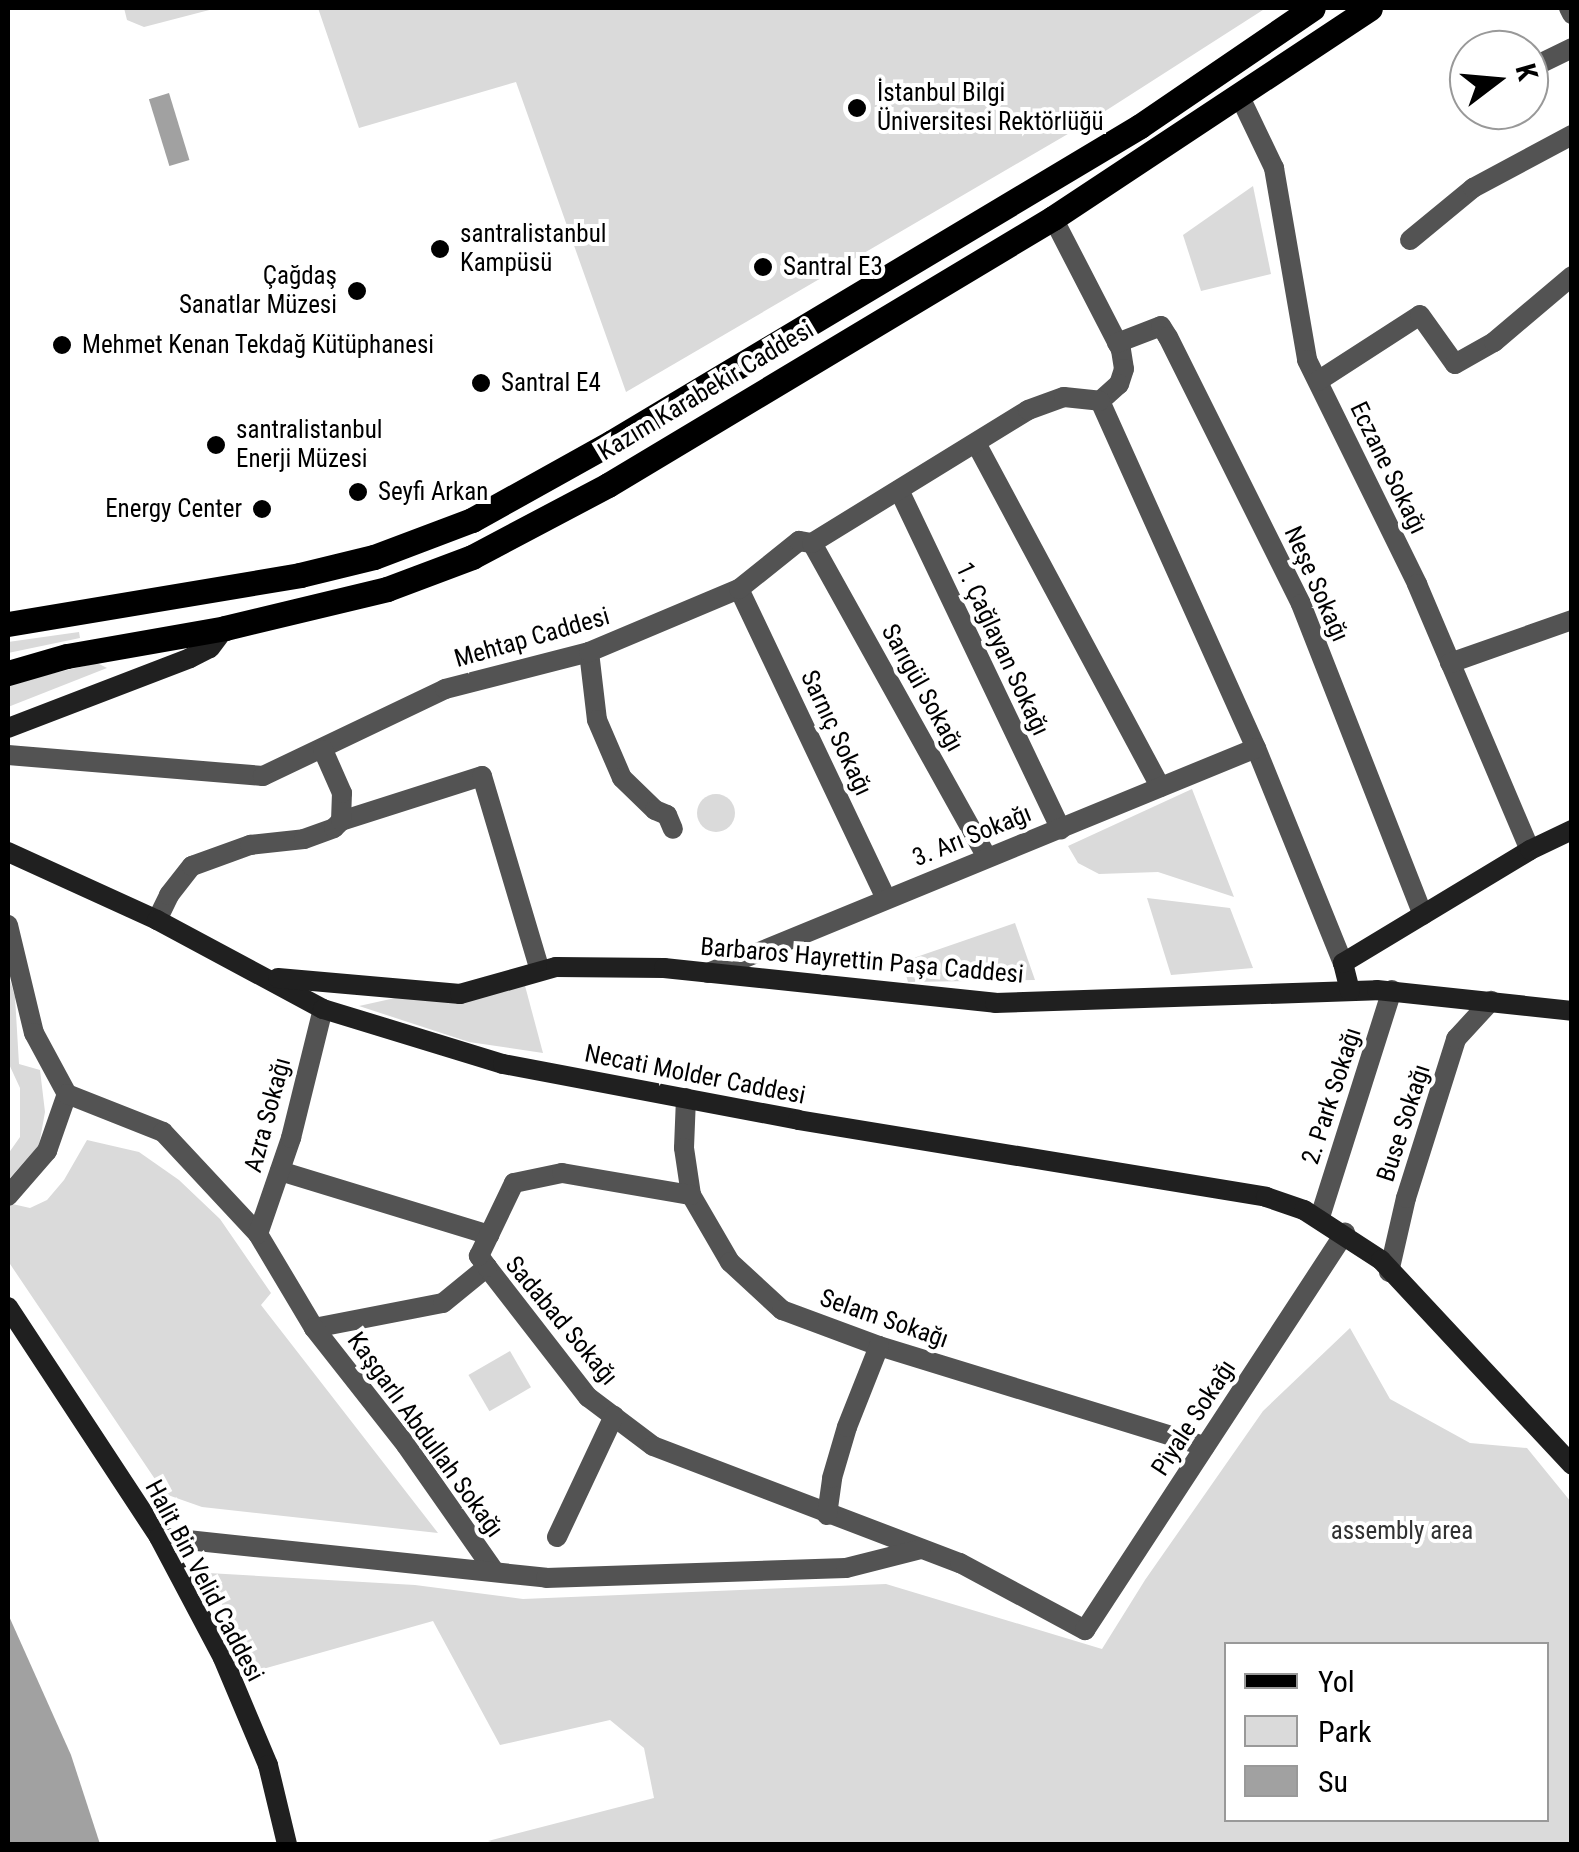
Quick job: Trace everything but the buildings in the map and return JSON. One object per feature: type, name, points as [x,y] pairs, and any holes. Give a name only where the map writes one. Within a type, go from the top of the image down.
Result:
[{"type":"main road","name":"Kazım Karabekir Caddesi","points":[[8,624],[214,593],[374,557],[472,520],[530,490],[1140,126],[1312,8]]},
{"type":"main road","name":"Kazım Karabekir Caddesi","points":[[8,673],[67,656],[226,628],[387,589],[472,557],[608,485],[1053,218],[1370,8]]},
{"type":"main road","points":[[8,728],[210,648],[226,628],[214,593]]},
{"type":"main road","points":[[1350,991],[1342,964],[1530,850],[1572,830]]},
{"type":"main road","name":"Necati Molder Caddesi","points":[[8,852],[271,977],[323,1009],[504,1064],[1266,1198],[1320,1217],[1381,1260],[1572,1466]]},
{"type":"main road","name":"Barbaros Hayrettin Paşa Caddesi","points":[[271,977],[460,994],[556,967],[708,973],[995,1003],[1392,990],[1572,1010]]},
{"type":"main road","name":"Halit Bin Velid Caddesi","points":[[8,1308],[159,1538],[222,1658],[268,1765],[286,1844]]},
{"type":"street","points":[[1549,59],[1572,48]]},
{"type":"street","name":"Eczane Sokağı","points":[[1240,97],[1274,168],[1307,360],[1450,663],[1530,850]]},
{"type":"street","points":[[1410,240],[1473,188],[1572,135]]},
{"type":"street","points":[[1053,218],[1117,343],[1124,369],[1119,384],[1100,401],[1256,748],[1342,964]]},
{"type":"street","points":[[1318,381],[1420,314],[1456,364],[1494,342],[1572,276]]},
{"type":"street","name":"Neşe Sokağı","points":[[1117,343],[1162,326],[1168,337],[1301,604],[1423,915]]},
{"type":"street","name":"Mehtap Caddesi","points":[[8,755],[263,776],[446,689],[589,652],[739,588],[799,541],[812,543],[1028,410],[1064,397],[1100,401]]},
{"type":"street","points":[[977,444],[1160,788]]},
{"type":"street","name":"1. Çağlayan Sokağı","points":[[899,490],[1062,829]]},
{"type":"street","name":"Sarıgül Sokağı","points":[[812,543],[987,857]]},
{"type":"street","name":"Sarnıç Sokağı","points":[[739,588],[886,899]]},
{"type":"street","points":[[1450,663],[1572,620]]},
{"type":"street","points":[[589,652],[597,720],[622,778],[655,810],[667,815],[673,829]]},
{"type":"street","name":"3. Arı Sokağı","points":[[708,973],[1256,748]]},
{"type":"street","points":[[322,750],[342,793],[341,821]]},
{"type":"street","points":[[156,920],[168,894],[192,866],[250,845],[304,838],[334,828],[341,821],[482,776],[540,971]]},
{"type":"street","points":[[8,925],[34,1033],[67,1094],[163,1132],[258,1234],[314,1328]]},
{"type":"street","name":"2. Park Sokağı","points":[[1320,1217],[1392,990]]},
{"type":"street","name":"Buse Sokağı","points":[[1389,1272],[1406,1198],[1456,1039],[1490,1002]]},
{"type":"street","name":"Azra Sokağı","points":[[258,1234],[280,1171],[323,1009]]},
{"type":"street","points":[[8,1196],[46,1152],[67,1094]]},
{"type":"street","name":"Selam Sokağı","points":[[686,1098],[684,1148],[690,1195],[730,1262],[782,1310],[879,1346],[1206,1446]]},
{"type":"street","points":[[280,1171],[489,1235]]},
{"type":"street","points":[[487,1266],[479,1256],[514,1182],[562,1174],[690,1195]]},
{"type":"street","name":"Piyale Sokağı","points":[[1085,1630],[1345,1233]]},
{"type":"street","name":"Sadabad Sokağı","points":[[314,1328],[444,1303],[487,1266],[588,1397],[653,1446],[960,1564],[1085,1630]]},
{"type":"street","name":"Kaşgarlı Abdullah Sokağı","points":[[314,1328],[406,1445],[495,1572]]},
{"type":"street","points":[[828,1515],[832,1478],[847,1427],[879,1346]]},
{"type":"street","points":[[557,1537],[614,1416]]},
{"type":"street","points":[[159,1538],[546,1578],[846,1568],[921,1549]]},
{"type":"green space","points":[[124,8],[217,8],[144,27],[127,20]]},
{"type":"green space","points":[[318,8],[1266,8],[1085,124],[626,392],[516,82],[359,128]]},
{"type":"green space","points":[[1253,186],[1271,274],[1201,291],[1183,235]]},
{"type":"green space","points":[[79,632],[80,638],[8,653],[8,642]]},
{"type":"green space","points":[[97,663],[107,668],[8,707],[8,684]]},
{"type":"green space","points":[[1192,789],[1234,897],[1158,872],[1099,874],[1078,863],[1068,846]]},
{"type":"green space","points":[[716,794],[730,799],[735,813],[730,827],[716,832],[702,827],[697,813],[702,799]]},
{"type":"green space","points":[[1147,898],[1230,908],[1253,968],[1171,975]]},
{"type":"green space","points":[[1015,923],[1035,980],[908,982],[902,962]]},
{"type":"green space","points":[[8,973],[15,997],[19,1064],[40,1070],[45,1112],[39,1145],[8,1180],[8,1154],[20,1137],[20,1088],[8,1062]]},
{"type":"green space","points":[[524,982],[543,1053],[469,1042],[359,1006],[413,994]]},
{"type":"green space","points":[[87,1140],[139,1152],[179,1180],[220,1219],[271,1293],[261,1305],[438,1533],[202,1507],[165,1494],[8,1261],[8,1203],[30,1208],[47,1200],[64,1180]]},
{"type":"green space","name":"assembly area","points":[[1350,1328],[1390,1399],[1470,1443],[1527,1448],[1571,1502],[1571,1844],[498,1844],[488,1841],[654,1798],[644,1748],[610,1720],[500,1745],[433,1621],[252,1672],[208,1573],[415,1585],[523,1599],[886,1584],[1102,1649],[1145,1580],[1263,1411]]},
{"type":"green space","points":[[510,1351],[531,1387],[489,1411],[468,1375]]},
{"type":"water","points":[[169,93],[189,160],[169,166],[149,99]]},
{"type":"water","points":[[8,1614],[71,1755],[100,1844],[8,1844]]},
{"type":"place","name":"İstanbul Bilgi Üniversitesi Rektörlüğü","points":[[857,108]]},
{"type":"place","name":"santralistanbul Kampüsü","points":[[440,249]]},
{"type":"place","name":"Santral E3","points":[[763,267]]},
{"type":"place","name":"Çağdaş Sanatlar Müzesi","points":[[357,291]]},
{"type":"place","name":"Mehmet Kenan Tekdağ Kütüphanesi","points":[[62,345]]},
{"type":"place","name":"Santral E4","points":[[481,383]]},
{"type":"place","name":"santralistanbul Enerji Müzesi","points":[[216,445]]},
{"type":"place","name":"Seyfi Arkan","points":[[358,492]]},
{"type":"place","name":"Energy Center","points":[[262,509]]}]
